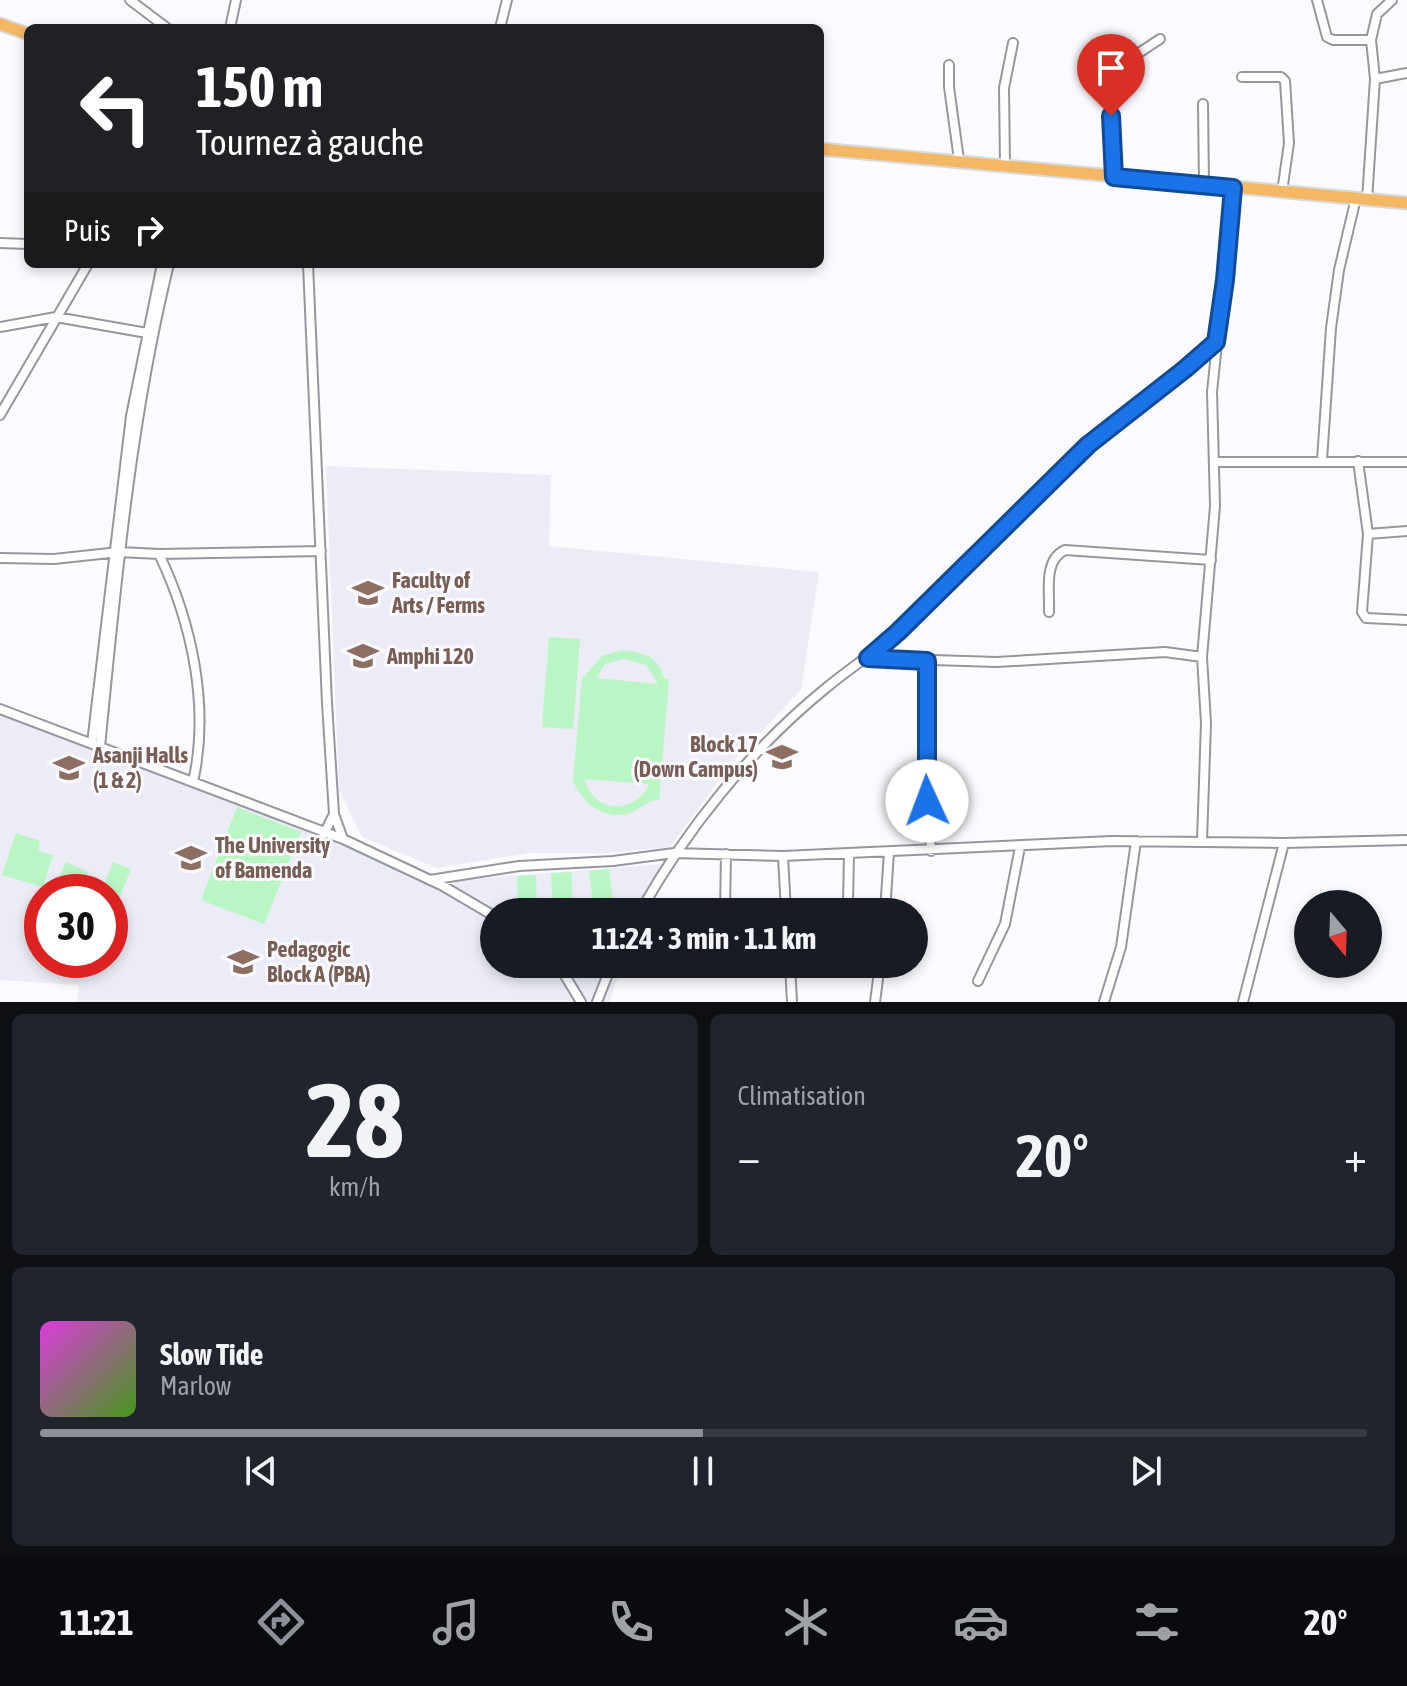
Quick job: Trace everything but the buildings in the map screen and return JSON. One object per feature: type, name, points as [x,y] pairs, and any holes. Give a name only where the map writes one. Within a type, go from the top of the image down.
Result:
[{"type":"highway","points":[[0,24],[24,33]]},
{"type":"highway","points":[[824,149],[1407,203]]},
{"type":"street","points":[[231,24],[236,0]]},
{"type":"street","points":[[501,24],[507,0]]},
{"type":"street","points":[[1317,0],[1327,37],[1333,40],[1371,40]]},
{"type":"street","points":[[1322,460],[1331,328],[1339,270],[1362,199],[1375,79],[1371,40],[1377,14],[1392,0]]},
{"type":"street","points":[[132,1],[162,24]]},
{"type":"street","points":[[1114,177],[1111,75],[1116,68],[1160,39]]},
{"type":"street","points":[[1005,165],[1004,88],[1013,43]]},
{"type":"street","points":[[949,65],[959,160]]},
{"type":"street","points":[[1375,79],[1407,73]]},
{"type":"street","points":[[1242,77],[1281,77],[1285,81],[1289,143],[1282,192]]},
{"type":"street","points":[[1203,104],[1204,185]]},
{"type":"street","points":[[1202,841],[1206,723],[1202,657],[1215,506],[1212,392],[1233,188]]},
{"type":"street","points":[[0,243],[24,244]]},
{"type":"street","points":[[0,415],[86,268]]},
{"type":"street","points":[[96,745],[131,416],[161,268]]},
{"type":"street","points":[[96,745],[94,723],[116,552],[137,417],[168,268]]},
{"type":"street","points":[[308,268],[334,814],[343,839]]},
{"type":"street","points":[[0,327],[56,317],[147,333]]},
{"type":"street","points":[[648,898],[674,853],[737,774],[777,734],[826,688],[898,632],[1088,445],[1216,342]]},
{"type":"street","points":[[1358,461],[1368,534],[1362,612],[1366,618],[1375,620],[1407,620]]},
{"type":"street","points":[[1214,462],[1407,462]]},
{"type":"street","points":[[1368,534],[1407,531]]},
{"type":"street","points":[[1049,612],[1050,564],[1056,554],[1065,550],[1211,560]]},
{"type":"street","points":[[0,558],[54,559],[116,552],[321,551]]},
{"type":"street","points":[[159,554],[174,585],[200,706],[201,735],[193,782]]},
{"type":"street","points":[[868,658],[1026,661],[1165,652],[1202,657]]},
{"type":"street","points":[[927,661],[925,766],[931,851]]},
{"type":"street","points":[[0,709],[343,839],[430,880],[480,908]]},
{"type":"street","points":[[76,738],[94,723]]},
{"type":"street","points":[[324,834],[334,814]]},
{"type":"street","points":[[430,880],[519,866],[613,861],[674,853],[783,856],[1136,841],[1284,843],[1407,840]]},
{"type":"street","points":[[1104,1002],[1121,947],[1136,841]]},
{"type":"street","points":[[1243,1002],[1284,843]]},
{"type":"street","points":[[978,981],[1005,924],[1020,847]]},
{"type":"street","points":[[886,898],[889,852]]},
{"type":"street","points":[[725,898],[726,854]]},
{"type":"street","points":[[848,898],[849,854]]},
{"type":"street","points":[[783,856],[785,898]]},
{"type":"street","points":[[566,978],[581,1002]]},
{"type":"street","points":[[597,1002],[606,978]]},
{"type":"street","points":[[791,978],[792,1002]]},
{"type":"street","points":[[875,1002],[878,978]]},
{"type":"shaded area","points":[[326,466],[551,475],[549,546],[819,572],[801,690],[734,760],[670,847],[607,853],[531,853],[437,868],[362,837],[339,790]]},
{"type":"shaded area","name":"The University of Bamenda","points":[[0,707],[372,853],[445,893],[457,880],[662,864],[649,898],[480,898],[480,978],[618,978],[609,1002],[77,1002],[79,985],[0,980]]},
{"type":"green space","points":[[549,637],[580,639],[573,729],[542,727]]},
{"type":"green space","points":[[622,650],[643,654],[658,665],[664,679],[669,679],[659,800],[621,815],[603,812],[588,803],[573,780],[582,679],[602,656]],"holes":[[[624,659],[646,665],[658,684],[596,678],[605,664]],[[584,779],[649,784],[649,785],[634,802],[614,806],[596,798]]]},
{"type":"green space","points":[[237,807],[301,832],[264,924],[201,900]]},
{"type":"green space","points":[[16,833],[40,841],[38,851],[53,855],[47,874],[24,874],[24,881],[2,875]]},
{"type":"green space","points":[[66,862],[88,872],[87,874],[61,874]]},
{"type":"green space","points":[[113,862],[131,869],[128,877],[128,874],[108,874]]},
{"type":"green space","points":[[609,869],[613,898],[592,898],[589,871]]},
{"type":"green space","points":[[571,872],[572,898],[552,898],[551,873]]},
{"type":"green space","points":[[536,875],[537,898],[518,898],[517,876]]},
{"type":"place","name":"Faculty of Arts / Ferms","points":[[368,593]]},
{"type":"place","name":"Amphi 120","points":[[363,656]]},
{"type":"place","name":"Block 17 (Down Campus)","points":[[782,757]]},
{"type":"place","name":"Asanji Halls (1 & 2)","points":[[69,768]]},
{"type":"place","name":"The University of Bamenda","points":[[191,858]]},
{"type":"place","name":"Pedagogic Block A (PBA)","points":[[243,962]]},
{"type":"route","points":[[927,801],[927,661],[868,658],[1088,445],[1216,342],[1233,188],[1114,177],[1111,116]]}]
